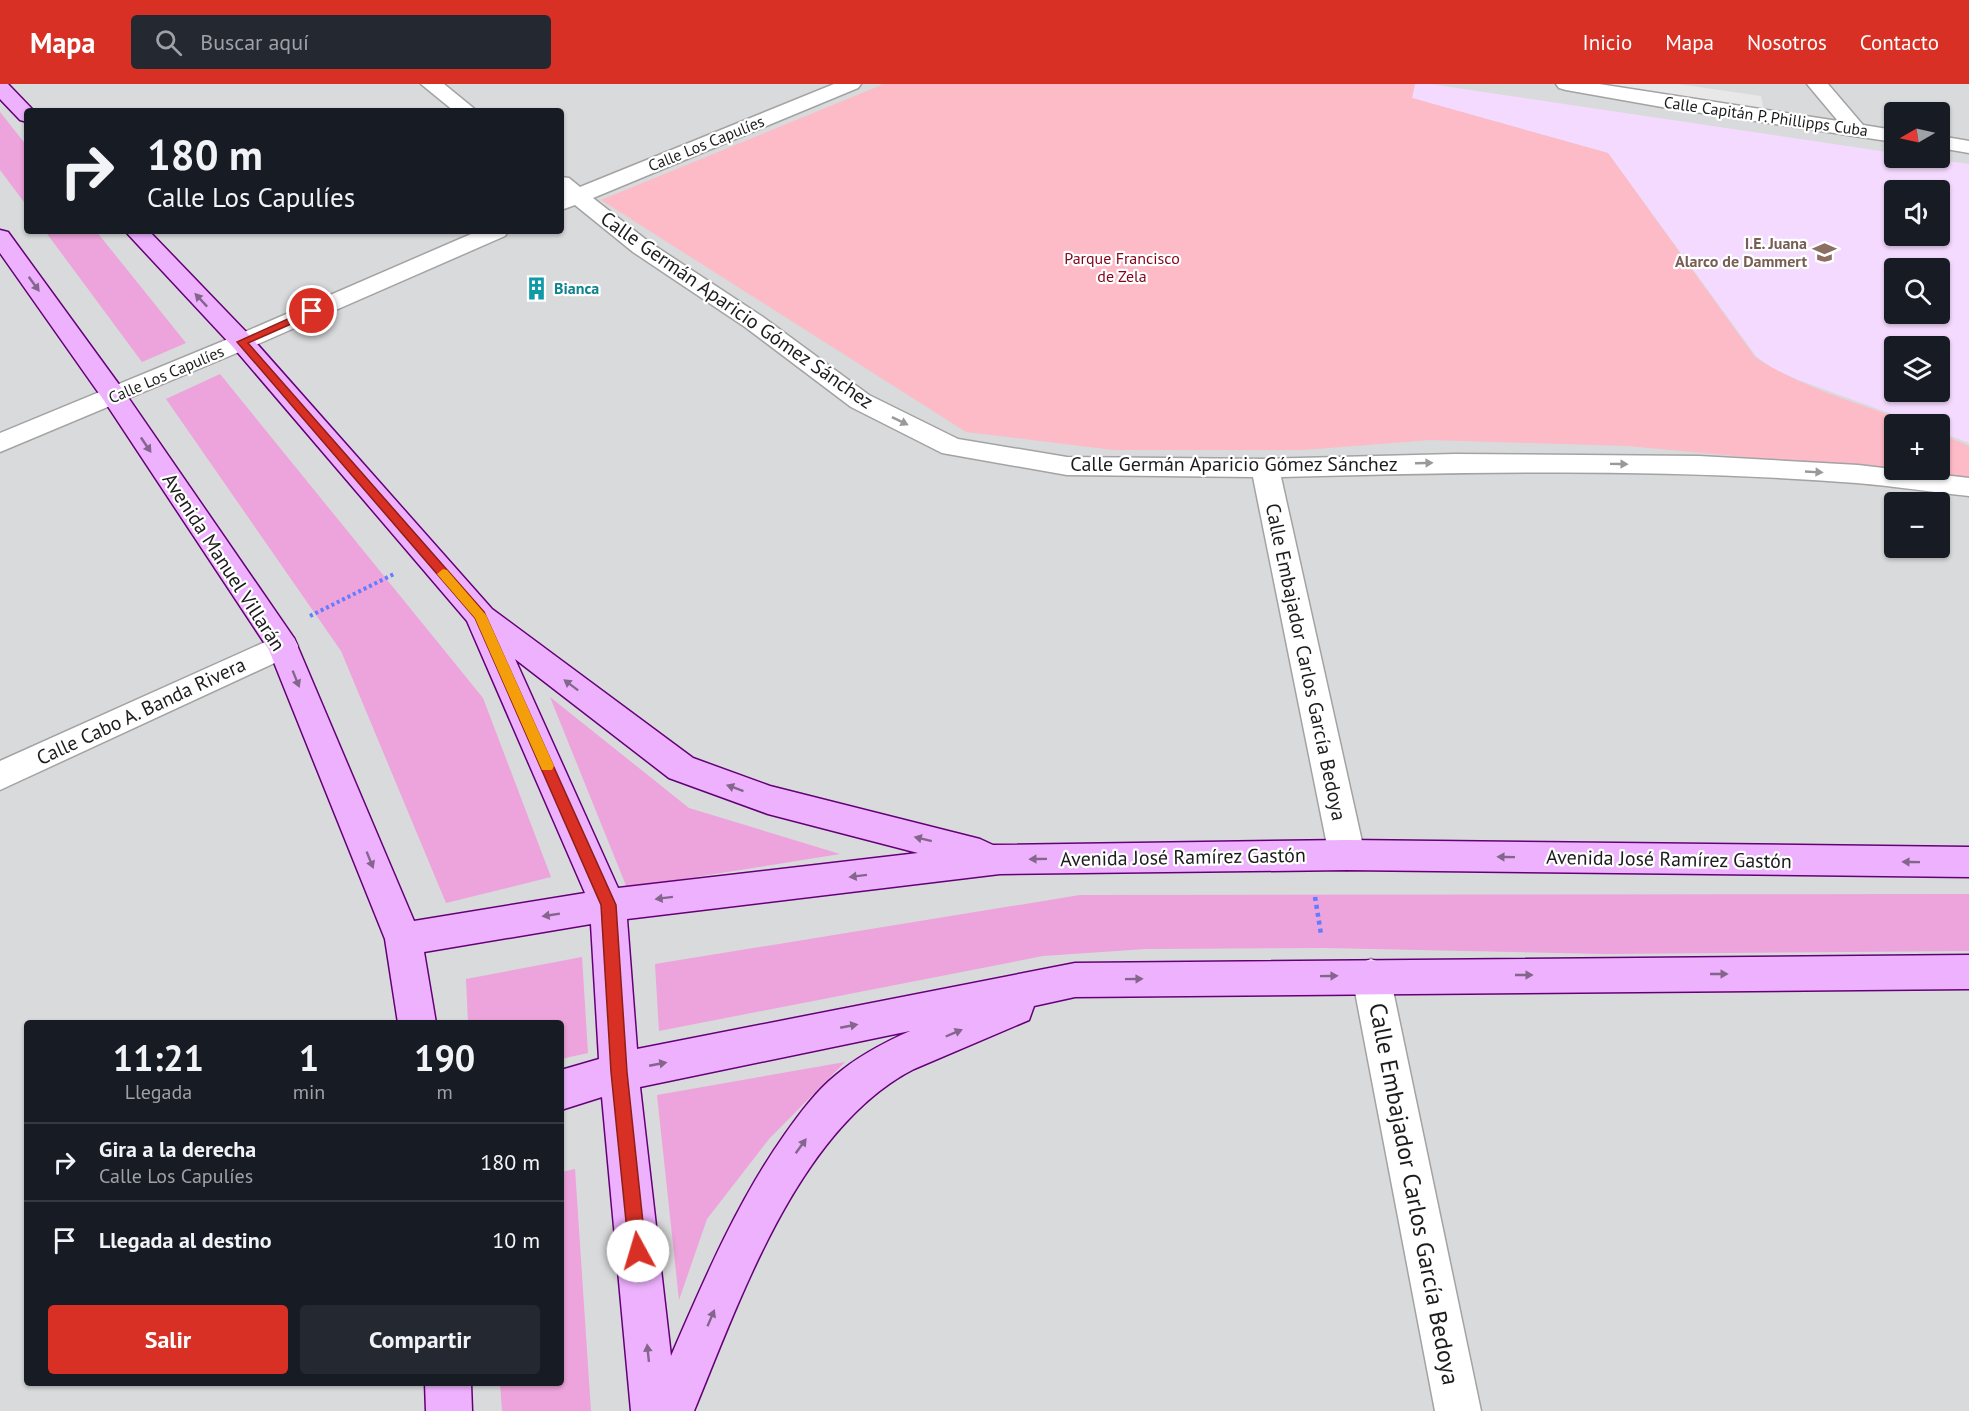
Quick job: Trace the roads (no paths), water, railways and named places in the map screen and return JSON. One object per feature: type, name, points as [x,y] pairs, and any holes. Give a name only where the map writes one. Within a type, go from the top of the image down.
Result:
[{"type":"main road","points":[[0,87],[24,113]]},
{"type":"main road","points":[[139,234],[242,342],[480,615],[681,768],[768,800],[1000,859]]},
{"type":"main road","name":"Avenida Manuel Villarán","points":[[0,237],[114,396],[278,640],[403,939],[416,1020]]},
{"type":"main road","points":[[480,615],[608,905],[619,1072],[654,1411]]},
{"type":"main road","name":"Avenida José Ramírez Gastón","points":[[403,939],[608,905],[1000,859],[1347,855],[1969,862]]},
{"type":"main road","points":[[564,1089],[619,1072],[1075,980],[1969,972]]},
{"type":"main road","points":[[671,1411],[719,1299],[754,1226],[788,1165],[820,1120],[846,1091],[884,1063],[1075,980]]},
{"type":"main road","points":[[448,1386],[449,1411]]},
{"type":"street","points":[[431,84],[463,108]]},
{"type":"street","name":"Calle Capitán P. Phillipps Cuba","points":[[1566,84],[1884,134]]},
{"type":"street","points":[[1816,84],[1856,130]]},
{"type":"street","name":"Calle Los Capulíes","points":[[567,194],[835,86]]},
{"type":"street","points":[[1950,144],[1969,147]]},
{"type":"street","name":"Calle Germán Aparicio Gómez Sánchez","points":[[567,194],[641,247],[754,322],[860,401],[952,447],[1066,465],[1265,468],[1455,462],[1699,465],[1858,474],[1969,488]]},
{"type":"street","name":"Calle Los Capulíes","points":[[0,443],[242,342],[490,234]]},
{"type":"street","name":"Calle Embajador Carlos García Bedoya","points":[[1265,468],[1347,855]]},
{"type":"street","name":"Calle Cabo A. Banda Rivera","points":[[0,776],[278,640]]},
{"type":"street","name":"Calle Embajador Carlos García Bedoya","points":[[1371,976],[1458,1411]]},
{"type":"place","name":"I.E. Juana Alarco de Dammert","points":[[1825,252]]},
{"type":"place","name":"Bianca","points":[[536,288]]},
{"type":"park label","name":"Parque Francisco de Zela","points":[[1122,267]]}]
